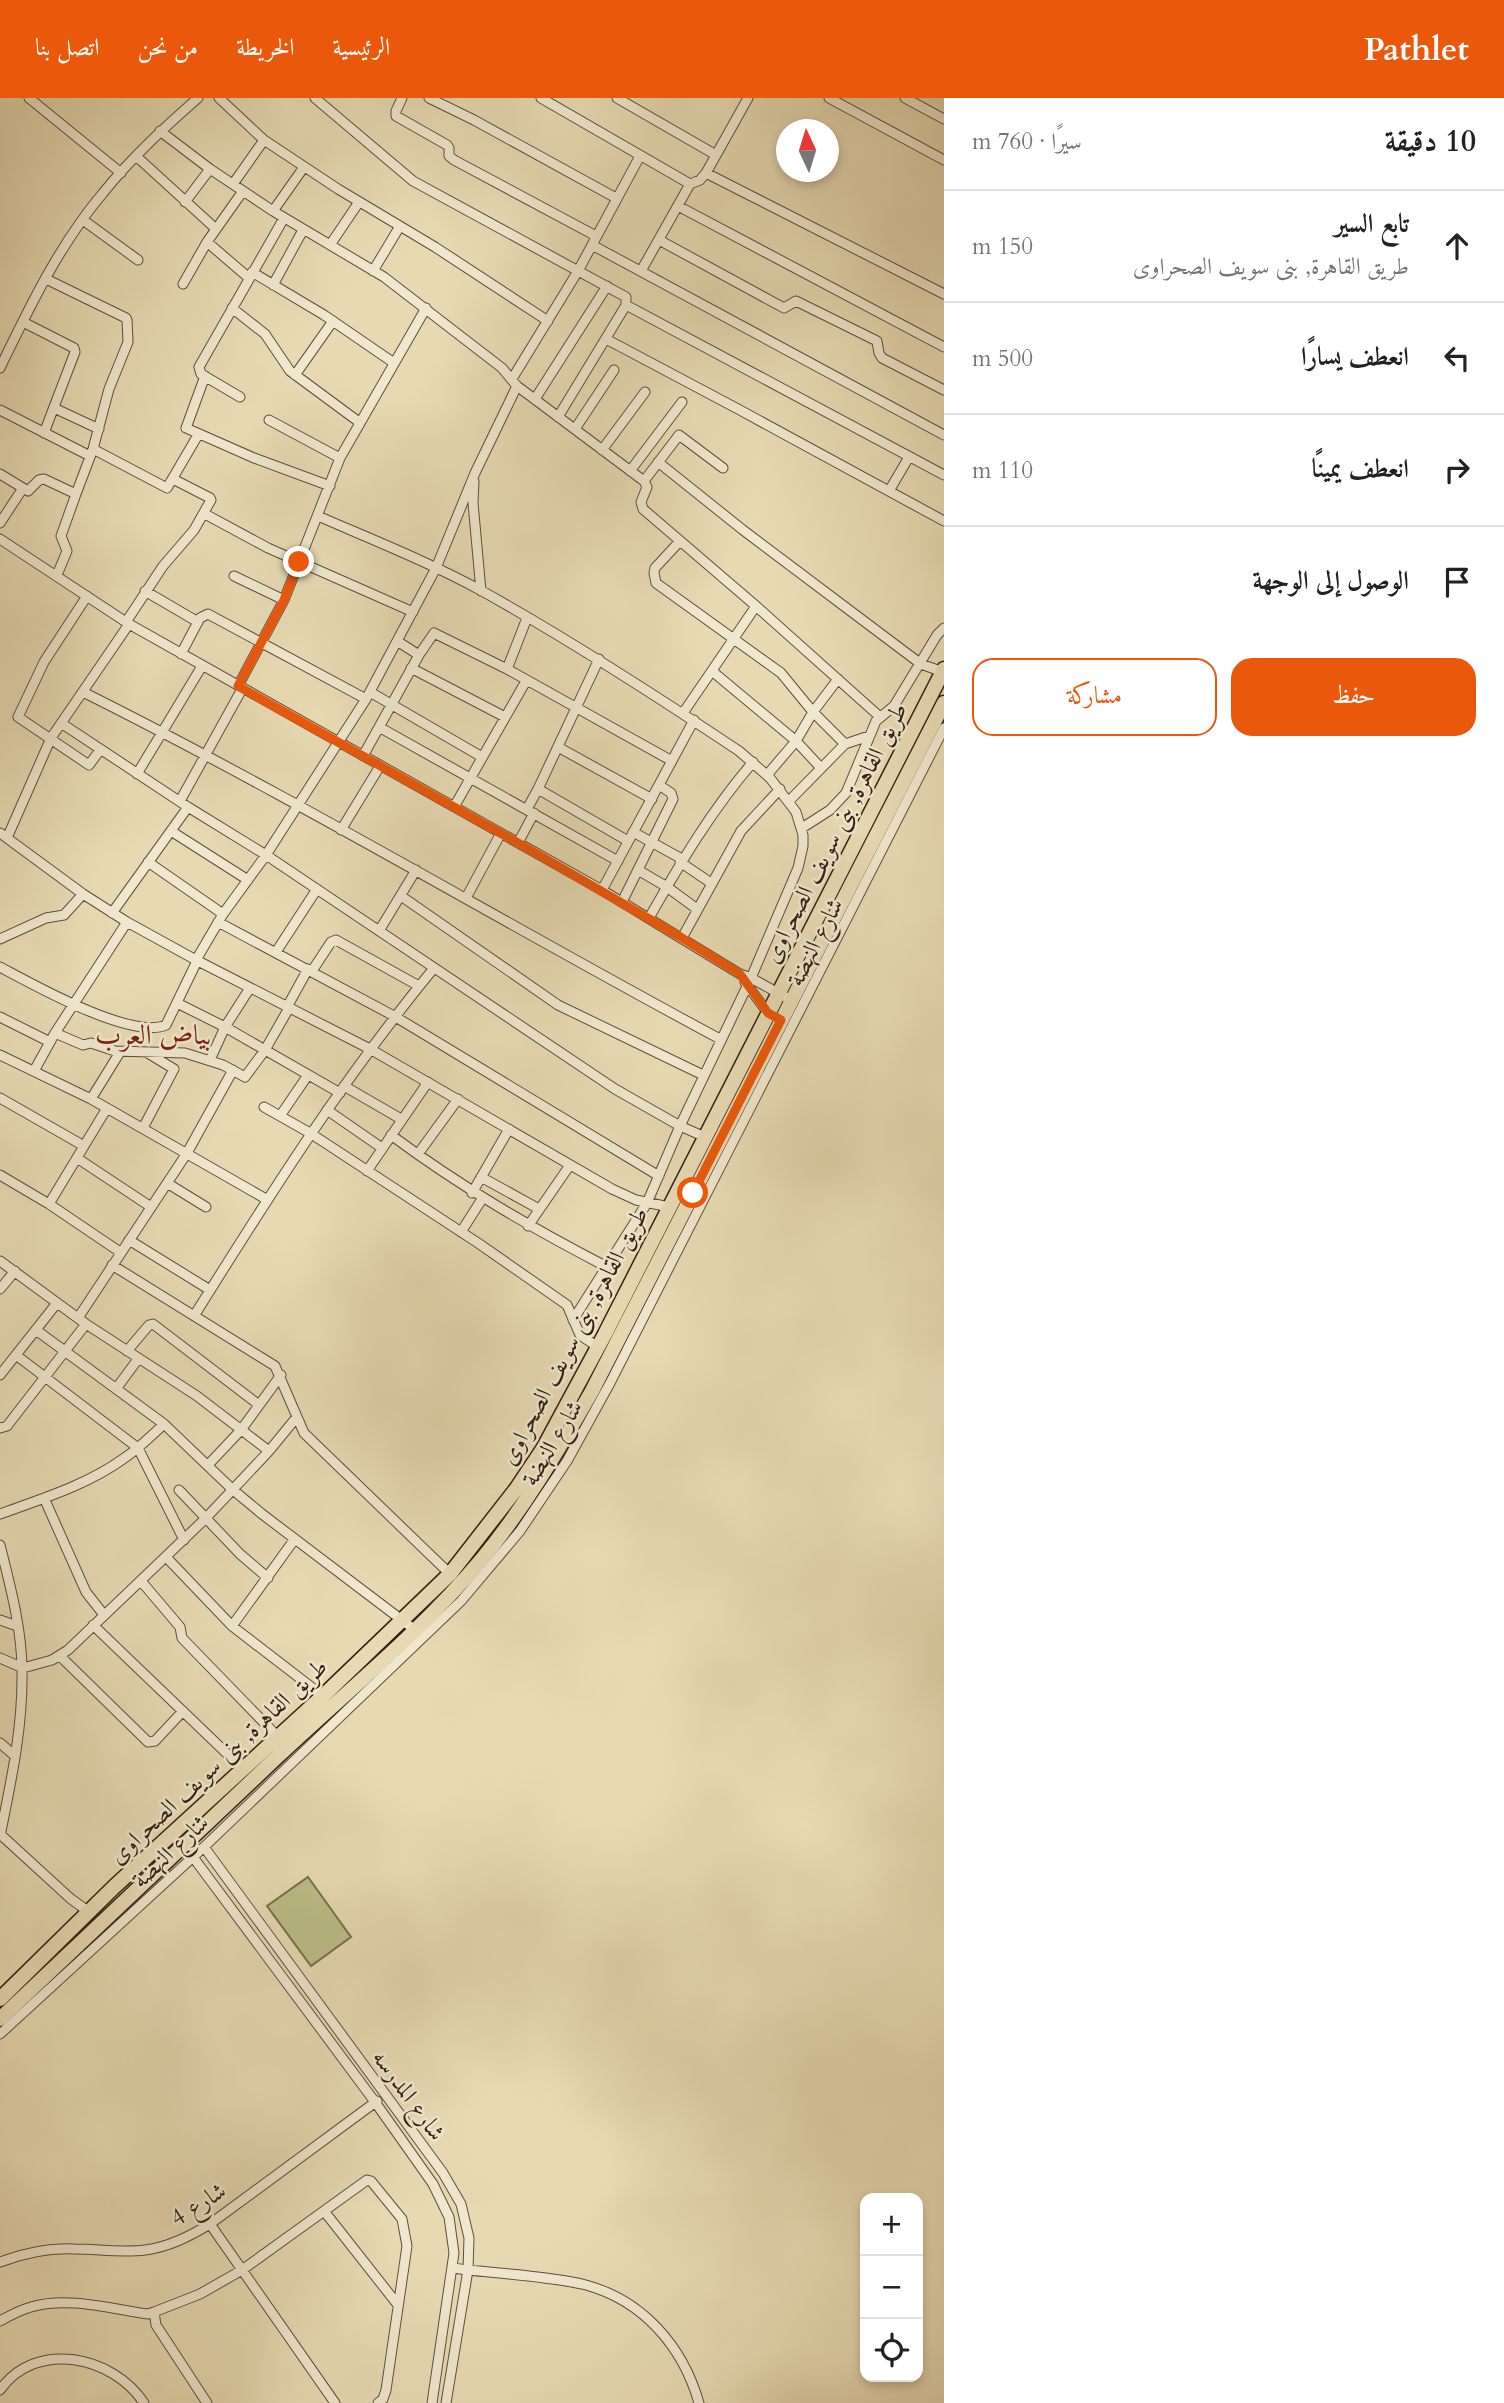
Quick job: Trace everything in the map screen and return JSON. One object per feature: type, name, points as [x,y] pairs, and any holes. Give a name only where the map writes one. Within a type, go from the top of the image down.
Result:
[{"type":"main road","name":"طريق القاهرة, بنى سويف الصحراوى","points":[[785,997],[943,671]]},
{"type":"main road","name":"طريق القاهرة, بنى سويف الصحراوى","points":[[0,1998],[115,1886],[323,1696],[450,1574],[493,1520],[536,1458],[598,1347],[705,1137],[774,1017],[944,703]]},
{"type":"main road","name":"طريق القاهرة, بنى سويف الصحراوى","points":[[0,2019],[131,1904],[419,1634],[506,1527],[571,1428],[611,1355],[774,1017]]},
{"type":"main road","points":[[115,1886],[131,1904]]},
{"type":"street","points":[[29,98],[121,173]]},
{"type":"street","points":[[0,368],[46,279],[102,194],[160,131],[198,98]]},
{"type":"street","points":[[219,98],[264,141],[548,321]]},
{"type":"street","points":[[315,98],[414,181],[626,297],[626,305],[558,417]]},
{"type":"street","points":[[402,98],[396,116],[447,145],[451,159],[594,240],[641,271],[944,435]]},
{"type":"street","points":[[429,98],[616,198]]},
{"type":"street","points":[[541,98],[690,184]]},
{"type":"street","points":[[617,98],[716,155]]},
{"type":"street","points":[[829,98],[944,160]]},
{"type":"street","points":[[905,98],[944,119]]},
{"type":"street","points":[[641,271],[690,184],[701,180],[706,173],[744,99]]},
{"type":"street","points":[[160,131],[243,191],[373,271],[426,308],[502,368],[535,399],[644,481],[647,486],[641,502],[643,509],[879,716]]},
{"type":"street","points":[[233,184],[264,141]]},
{"type":"street","points":[[136,156],[216,229]]},
{"type":"street","points":[[0,967],[102,1016],[149,1028],[166,1025],[197,960],[221,918],[266,855],[368,696],[436,568],[515,383],[640,156]]},
{"type":"street","points":[[274,211],[304,167]]},
{"type":"street","points":[[185,202],[210,169]]},
{"type":"street","points":[[706,173],[944,294]]},
{"type":"street","points":[[183,284],[207,242],[243,191]]},
{"type":"street","points":[[330,245],[359,201]]},
{"type":"street","points":[[678,206],[944,347]]},
{"type":"street","points":[[240,397],[201,374],[199,367],[284,218]]},
{"type":"street","points":[[83,220],[138,260]]},
{"type":"street","points":[[373,271],[400,226]]},
{"type":"street","points":[[273,285],[303,230]]},
{"type":"street","points":[[659,240],[784,309],[796,301],[876,340],[882,358],[944,390]]},
{"type":"street","points":[[207,242],[250,275],[273,285],[333,321],[394,363]]},
{"type":"street","points":[[46,279],[128,320],[128,342],[109,389],[92,452],[61,536],[67,551],[57,575]]},
{"type":"street","points":[[535,399],[607,286]]},
{"type":"street","points":[[626,305],[944,475]]},
{"type":"street","points":[[232,308],[265,334],[284,365],[295,375],[359,422]]},
{"type":"street","points":[[112,913],[171,831],[284,600],[340,458],[426,308]]},
{"type":"street","points":[[295,375],[333,321]]},
{"type":"street","points":[[23,322],[74,348],[74,356],[44,432]]},
{"type":"street","points":[[606,339],[944,521]]},
{"type":"street","points":[[575,429],[614,370]]},
{"type":"street","points":[[205,376],[185,426],[198,435],[330,486]]},
{"type":"street","points":[[602,450],[645,391]]},
{"type":"street","points":[[630,471],[682,402]]},
{"type":"street","points":[[54,408],[99,429]]},
{"type":"street","points":[[0,410],[164,488],[168,487],[198,435]]},
{"type":"street","points":[[269,420],[340,458]]},
{"type":"street","points":[[644,481],[680,435],[723,468]]},
{"type":"street","points":[[889,491],[909,457]]},
{"type":"street","points":[[659,462],[743,530],[921,664],[943,671]]},
{"type":"street","points":[[475,473],[473,503],[481,591]]},
{"type":"street","points":[[0,474],[29,491],[42,479],[76,494]]},
{"type":"street","points":[[173,479],[211,498],[205,513],[145,591],[83,692],[51,738],[12,828],[4,835],[83,894],[127,922],[370,1049],[624,1196],[669,1208]]},
{"type":"street","points":[[0,523],[23,488]]},
{"type":"street","points":[[205,513],[299,562],[413,611]]},
{"type":"street","points":[[318,516],[481,591],[599,659],[694,720],[767,775],[789,801],[802,828],[803,846],[798,868],[749,982],[720,1038],[647,1203],[573,1320]]},
{"type":"street","points":[[0,539],[127,623],[602,890],[682,938],[740,974],[774,1017]]},
{"type":"street","points":[[680,541],[655,568],[653,573],[656,583],[781,673],[813,712],[845,744]]},
{"type":"street","points":[[234,576],[284,600]]},
{"type":"street","points":[[145,591],[198,622]]},
{"type":"street","points":[[87,596],[44,662],[18,719],[89,765],[100,750]]},
{"type":"street","points":[[683,713],[756,606]]},
{"type":"street","points":[[181,654],[198,622],[203,615],[208,614],[368,696],[392,704],[482,757]]},
{"type":"street","points":[[506,669],[527,618]]},
{"type":"street","points":[[802,828],[839,803],[846,793],[879,716],[894,706],[937,635],[944,628]]},
{"type":"street","points":[[363,756],[418,655],[432,635],[438,634],[672,761]]},
{"type":"street","points":[[397,641],[418,655]]},
{"type":"street","points":[[518,843],[538,789],[599,659]]},
{"type":"street","points":[[137,774],[202,666]]},
{"type":"street","points":[[411,668],[505,717]]},
{"type":"street","points":[[712,671],[796,741],[821,768]]},
{"type":"street","points":[[767,775],[796,741],[813,712],[838,679]]},
{"type":"street","points":[[454,807],[526,681]]},
{"type":"street","points":[[83,692],[298,804],[720,1038]]},
{"type":"street","points":[[602,890],[694,720]]},
{"type":"street","points":[[61,723],[266,855],[615,1089],[705,1137]]},
{"type":"street","points":[[379,727],[618,861]]},
{"type":"street","name":"شارع النهضة","points":[[433,1619],[470,1591],[520,1531],[581,1438],[944,728]]},
{"type":"street","points":[[789,801],[845,744],[869,736]]},
{"type":"street","points":[[558,747],[652,799]]},
{"type":"street","points":[[649,918],[681,860],[733,785],[753,762]]},
{"type":"street","points":[[341,830],[380,766]]},
{"type":"street","points":[[622,902],[673,799],[671,793],[659,785]]},
{"type":"street","points":[[538,789],[631,837],[653,843],[711,883]]},
{"type":"street","points":[[682,938],[741,831],[780,789]]},
{"type":"street","points":[[0,823],[12,828]]},
{"type":"street","points":[[171,831],[248,880]]},
{"type":"street","points":[[466,898],[501,833]]},
{"type":"street","points":[[148,862],[221,918],[276,952],[394,1016],[659,1176]]},
{"type":"street","points":[[380,931],[416,870]]},
{"type":"street","points":[[638,870],[697,909]]},
{"type":"street","points":[[276,952],[317,889]]},
{"type":"street","points":[[0,939],[46,918],[64,915],[83,894]]},
{"type":"street","points":[[401,896],[558,1005],[703,1075]]},
{"type":"street","points":[[34,1071],[52,1038],[127,922]]},
{"type":"street","points":[[0,1017],[52,1038],[83,1045],[90,1043],[120,1052],[179,1052],[210,1060],[248,1076],[310,970],[331,942],[336,940],[419,986]]},
{"type":"street","points":[[194,1316],[310,1133],[394,1016],[434,968]]},
{"type":"street","points":[[749,982],[785,997]]},
{"type":"street","points":[[210,1060],[225,1027],[250,988]]},
{"type":"street","points":[[177,1003],[308,1075],[401,1119]]},
{"type":"street","points":[[91,1099],[120,1052]]},
{"type":"street","points":[[143,1128],[174,1071],[145,1052]]},
{"type":"street","points":[[0,1055],[91,1099],[266,1199]]},
{"type":"street","points":[[0,1429],[7,1426],[65,1352],[112,1265],[187,1153],[233,1070]]},
{"type":"street","points":[[280,1116],[308,1075]]},
{"type":"street","points":[[367,1171],[428,1082]]},
{"type":"street","points":[[0,1098],[84,1146]]},
{"type":"street","points":[[418,1154],[458,1099]]},
{"type":"street","points":[[264,1107],[310,1133],[567,1305],[580,1335],[598,1347]]},
{"type":"street","points":[[49,1204],[107,1108]]},
{"type":"street","points":[[327,1110],[382,1148]]},
{"type":"street","points":[[472,1193],[509,1129]]},
{"type":"street","points":[[391,1135],[472,1193],[607,1267]]},
{"type":"street","points":[[77,1158],[151,1207]]},
{"type":"street","points":[[528,1226],[570,1165]]},
{"type":"street","points":[[0,1175],[120,1252]]},
{"type":"street","points":[[481,1177],[539,1209]]},
{"type":"street","points":[[167,1183],[206,1208]]},
{"type":"street","points":[[461,1232],[482,1199]]},
{"type":"street","points":[[129,1240],[210,1290]]},
{"type":"street","points":[[0,1261],[82,1321],[197,1396],[269,1451]]},
{"type":"street","points":[[112,1265],[269,1361],[281,1375],[296,1419],[304,1433],[450,1574]]},
{"type":"street","points":[[0,1289],[15,1271]]},
{"type":"street","points":[[0,1375],[57,1303]]},
{"type":"street","points":[[127,1351],[149,1325],[153,1324],[259,1405]]},
{"type":"street","points":[[36,1330],[164,1424],[232,1489],[419,1634]]},
{"type":"street","points":[[16,1355],[138,1448],[184,1540]]},
{"type":"street","points":[[116,1389],[138,1359]]},
{"type":"street","points":[[208,1465],[241,1430],[281,1375]]},
{"type":"street","points":[[0,1658],[23,1668],[60,1656],[167,1558],[296,1419]]},
{"type":"street","points":[[0,1514],[44,1498],[113,1466],[164,1424]]},
{"type":"street","points":[[179,1490],[205,1519],[268,1578]]},
{"type":"street","points":[[44,1498],[86,1592],[104,1615]]},
{"type":"street","points":[[232,1626],[295,1540]]},
{"type":"street","points":[[0,1545],[23,1668],[20,1725],[0,1834],[89,1912]]},
{"type":"street","points":[[167,1558],[232,1626],[323,1696]]},
{"type":"street","points":[[141,1581],[180,1627],[181,1639],[278,1737]]},
{"type":"street","points":[[0,1620],[17,1626]]},
{"type":"street","points":[[93,1625],[243,1769]]},
{"type":"street","points":[[60,1656],[148,1742],[155,1741],[183,1711]]},
{"type":"street","name":"شارع النهضة","points":[[0,2034],[131,1904],[204,1847],[324,1722]]},
{"type":"street","points":[[0,1743],[15,1756]]},
{"type":"street","points":[[0,1788],[8,1795]]},
{"type":"street","name":"شارع المدرسه","points":[[204,1847],[386,2094],[453,2188],[461,2204],[469,2238],[468,2270],[446,2403]]},
{"type":"street","name":"شارع المدرسه","points":[[193,1857],[375,2102],[442,2200],[453,2235],[453,2268],[432,2403]]},
{"type":"street","name":"شارع 4","points":[[0,2262],[44,2250],[148,2250],[191,2235],[210,2224],[386,2094]]},
{"type":"street","points":[[0,2321],[31,2307],[47,2305],[75,2304],[148,2314],[154,2312],[200,2294],[242,2270],[364,2180],[371,2181],[402,2219],[407,2246],[386,2390],[383,2399],[378,2403]]},
{"type":"street","points":[[324,2211],[398,2305]]},
{"type":"street","points":[[210,2224],[335,2403]]},
{"type":"street","points":[[453,2268],[585,2285],[614,2295],[639,2311],[661,2331],[679,2355],[692,2381],[698,2403]]},
{"type":"street","points":[[154,2312],[156,2325],[207,2403]]},
{"type":"street","points":[[0,2390],[19,2371],[43,2361],[70,2359],[99,2365],[123,2378],[144,2403]]},
{"type":"green space","points":[[308,1877],[351,1937],[311,1966],[267,1906]]},
{"type":"district","name":"بياض العرب","points":[[153,1034]]},
{"type":"route","points":[[299,562],[284,600],[238,686],[602,890],[682,938],[740,974],[768,1013],[781,1020],[693,1193]]}]
